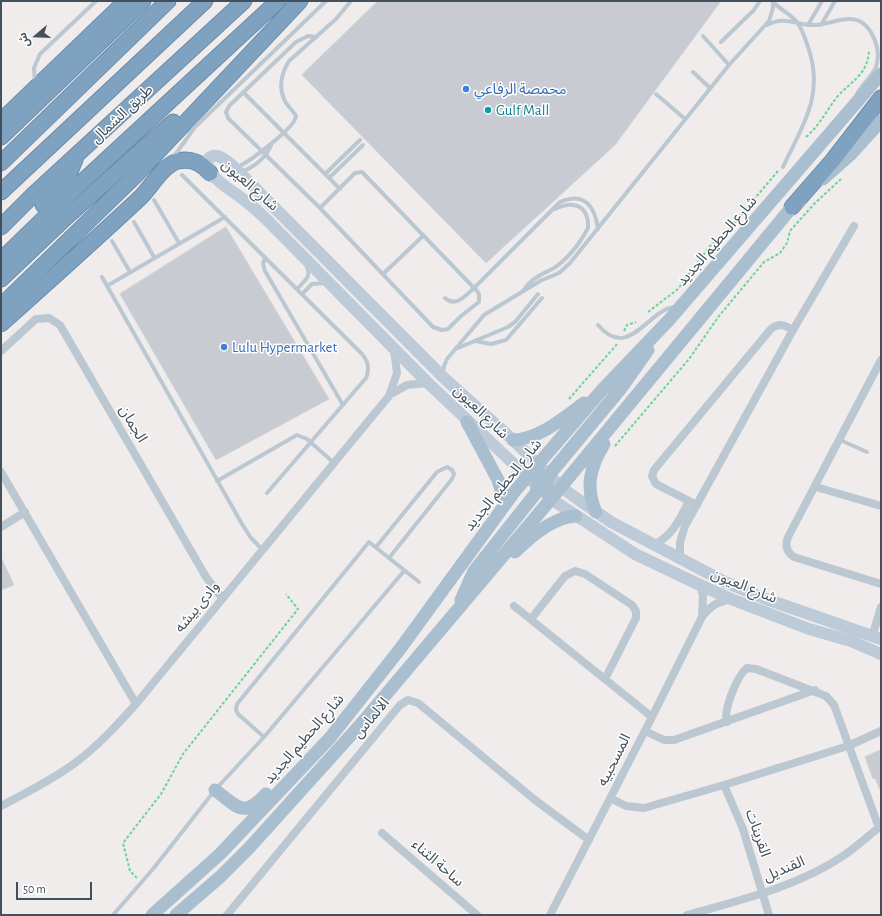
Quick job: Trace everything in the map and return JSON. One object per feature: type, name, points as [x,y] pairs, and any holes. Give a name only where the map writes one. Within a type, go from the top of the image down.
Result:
[{"type":"highway","points":[[1,137],[143,1]]},
{"type":"highway","points":[[1,163],[168,1]]},
{"type":"highway","name":"طريق الشمال","points":[[1,192],[205,1]]},
{"type":"highway","name":"طريق الشمال","points":[[1,227],[244,1]]},
{"type":"highway","points":[[1,260],[278,1]]},
{"type":"highway","points":[[1,306],[135,176],[300,1]]},
{"type":"highway","points":[[4,116],[120,3]]},
{"type":"highway","points":[[1,279],[62,221],[252,53]]},
{"type":"highway","points":[[792,207],[833,160],[881,98]]},
{"type":"highway","points":[[62,221],[75,200],[117,150]]},
{"type":"highway","points":[[1,249],[62,186],[71,173],[75,158]]},
{"type":"highway","points":[[1,324],[141,196],[165,169],[178,161],[192,161],[206,167],[210,173]]},
{"type":"main road","name":"شارع الحطيم الجديد","points":[[152,915],[220,854],[329,738],[400,649],[505,504],[602,390],[669,320],[881,74]]},
{"type":"main road","points":[[176,915],[209,887],[250,847],[320,770],[551,499],[792,207],[850,155],[881,121]]},
{"type":"main road","name":"شارع العيون","points":[[877,638],[766,599],[725,582],[654,545],[596,512],[561,487],[513,440],[444,378],[237,170],[222,158],[215,156],[207,162],[210,173],[223,186],[262,215],[394,350],[467,422],[538,489],[551,499],[634,554],[731,599],[809,629],[851,641],[881,654]]},
{"type":"main road","points":[[551,499],[546,488],[549,475],[622,387],[669,320]]},
{"type":"main road","points":[[513,440],[526,438],[538,433],[577,409],[602,390]]},
{"type":"main road","points":[[596,512],[590,497],[590,476],[596,458],[618,418]]},
{"type":"main road","points":[[467,422],[500,483],[505,504]]},
{"type":"main road","points":[[458,608],[467,583],[474,571],[532,499],[538,489],[540,473],[539,465]]},
{"type":"main road","points":[[491,569],[507,560],[538,533],[561,519],[576,516]]},
{"type":"main road","points":[[215,790],[240,808],[251,808],[256,805],[306,753],[329,738]]},
{"type":"main road","points":[[187,915],[209,887]]},
{"type":"street","points":[[654,545],[682,524],[697,506],[793,330],[854,226]]},
{"type":"street","name":"الجمان","points":[[1,351],[36,319],[49,318],[60,325],[206,577],[222,598]]},
{"type":"street","points":[[697,506],[656,484],[652,476],[654,470],[770,330],[779,325],[785,325],[793,330]]},
{"type":"street","name":"وادى بيشه","points":[[389,396],[398,366],[394,350]]},
{"type":"street","points":[[881,360],[786,541],[786,546],[790,554],[842,573],[881,584]]},
{"type":"street","name":"وادى بيشه","points":[[1,806],[54,777],[74,764],[111,733],[389,396],[407,384],[428,383]]},
{"type":"street","points":[[1,472],[136,704]]},
{"type":"street","points":[[816,486],[881,506]]},
{"type":"street","points":[[680,559],[682,524],[689,501]]},
{"type":"street","points":[[1,527],[25,512]]},
{"type":"street","points":[[531,619],[562,580],[569,573],[575,571],[585,574],[632,606],[636,611],[636,618],[605,679]]},
{"type":"street","name":"المسحبيه","points":[[700,585],[703,595],[702,617]]},
{"type":"street","name":"المسحبيه","points":[[550,915],[702,617],[709,608],[719,601],[731,599]]},
{"type":"street","points":[[514,606],[652,716]]},
{"type":"street","points":[[877,638],[881,607]]},
{"type":"street","points":[[727,722],[725,713],[728,703],[742,674],[748,668],[756,669],[815,690],[826,696],[834,705],[848,746],[880,827]]},
{"type":"street","points":[[645,731],[669,741],[815,690]]},
{"type":"street","name":"الالماس","points":[[226,915],[400,705],[408,700],[418,703],[535,800],[589,840]]},
{"type":"street","points":[[610,798],[626,806],[644,808],[724,785],[848,746],[881,731]]},
{"type":"street","name":"القرينات","points":[[724,785],[743,829],[769,915]]},
{"type":"street","name":"القنديل","points":[[687,915],[762,893],[793,882],[842,857],[880,827]]},
{"type":"street","name":"ساحة الثناء","points":[[382,833],[477,915]]},
{"type":"lane","points":[[35,87],[34,68],[37,58],[96,1]]},
{"type":"lane","points":[[165,169],[195,127],[326,1]]},
{"type":"lane","points":[[237,170],[260,151],[271,145],[296,119],[294,113],[283,96],[281,87],[284,69],[289,61],[336,19],[351,1]]},
{"type":"lane","points":[[721,42],[754,10],[760,1]]},
{"type":"lane","points":[[773,1],[796,21],[806,39],[812,61],[815,89],[809,113],[783,167]]},
{"type":"lane","points":[[444,378],[444,366],[455,350],[484,316],[540,280],[554,276],[563,269],[598,229],[710,88],[765,26],[772,15],[773,1]]},
{"type":"lane","points":[[808,25],[822,1]]},
{"type":"lane","points":[[821,25],[835,1]]},
{"type":"lane","points":[[765,26],[783,20],[796,21],[808,25],[821,25],[850,19],[857,20],[870,29],[875,42],[878,59],[876,67],[859,89],[854,107]]},
{"type":"lane","points":[[316,37],[308,36],[296,42],[229,106],[227,115],[260,151],[320,208],[428,323],[442,330],[448,329],[461,316],[477,305],[480,298],[479,294],[474,288],[362,172],[355,173],[320,208]]},
{"type":"lane","points":[[703,36],[729,65]]},
{"type":"lane","points":[[693,72],[710,88]]},
{"type":"lane","points":[[243,92],[340,189]]},
{"type":"lane","points":[[656,94],[685,120]]},
{"type":"lane","points":[[325,174],[360,140]]},
{"type":"lane","points":[[237,170],[249,168],[265,155],[271,145]]},
{"type":"lane","points":[[329,178],[363,145]]},
{"type":"lane","points":[[182,175],[362,354],[368,362],[368,373],[366,378],[267,493]]},
{"type":"lane","points":[[445,298],[455,302],[474,288],[560,202],[568,199],[583,200],[594,210],[598,229]]},
{"type":"lane","points":[[154,200],[179,243]]},
{"type":"lane","points":[[522,292],[534,278],[554,268],[570,254],[588,228],[586,215],[577,206],[565,204],[552,210]]},
{"type":"lane","points":[[107,286],[154,257],[225,217]]},
{"type":"lane","points":[[134,222],[154,257]]},
{"type":"lane","points":[[383,274],[423,236]]},
{"type":"lane","points":[[286,239],[287,247],[306,266],[309,272],[308,278],[297,289]]},
{"type":"lane","points":[[112,241],[130,272]]},
{"type":"lane","points":[[265,258],[263,264],[266,273],[343,405]]},
{"type":"lane","points":[[102,277],[246,531],[262,549]]},
{"type":"lane","points":[[302,294],[312,284],[318,282],[324,283],[333,288]]},
{"type":"lane","points":[[455,350],[508,327],[538,294]]},
{"type":"lane","points":[[475,341],[491,344],[506,340],[542,298]]},
{"type":"lane","points":[[598,325],[610,334],[622,337],[637,332],[664,310],[674,307],[679,308]]},
{"type":"lane","points":[[217,481],[293,437],[301,435],[334,463]]},
{"type":"lane","points":[[840,440],[867,452]]},
{"type":"lane","points":[[376,547],[437,472],[447,467],[452,470],[454,474],[452,479],[388,558]]},
{"type":"lane","points":[[264,737],[238,714],[236,710],[237,704],[369,542],[419,582]]},
{"type":"lane","points":[[113,915],[141,883],[215,790],[264,737],[404,571]]},
{"type":"path","points":[[803,140],[821,122],[837,97],[859,76],[868,58],[868,45],[875,42]]},
{"type":"path","points":[[644,317],[652,308],[678,289],[710,246],[723,236],[751,204],[764,185],[783,167]]},
{"type":"path","points":[[613,449],[689,359],[719,316],[764,262],[780,253],[787,243],[790,231],[814,204],[845,175]]},
{"type":"path","points":[[568,400],[622,337],[627,325],[640,320]]},
{"type":"path","points":[[141,883],[130,870],[123,843],[161,794],[183,754],[298,609],[286,594]]},
{"type":"building","name":"Gulf Mall","points":[[378,1],[721,1],[615,145],[486,263],[302,75]]},
{"type":"building","name":"Lulu Hypermarket","points":[[226,227],[329,399],[216,460],[120,294]]},
{"type":"building","points":[[1,557],[14,585],[1,590]]},
{"type":"building","points":[[881,750],[881,792],[875,778],[873,779],[865,757]]},
{"type":"place","name":"محمصة الرفاعي","points":[[466,89]]},
{"type":"place","name":"Gulf Mall","points":[[488,110]]},
{"type":"place","name":"Lulu Hypermarket","points":[[224,347]]}]
